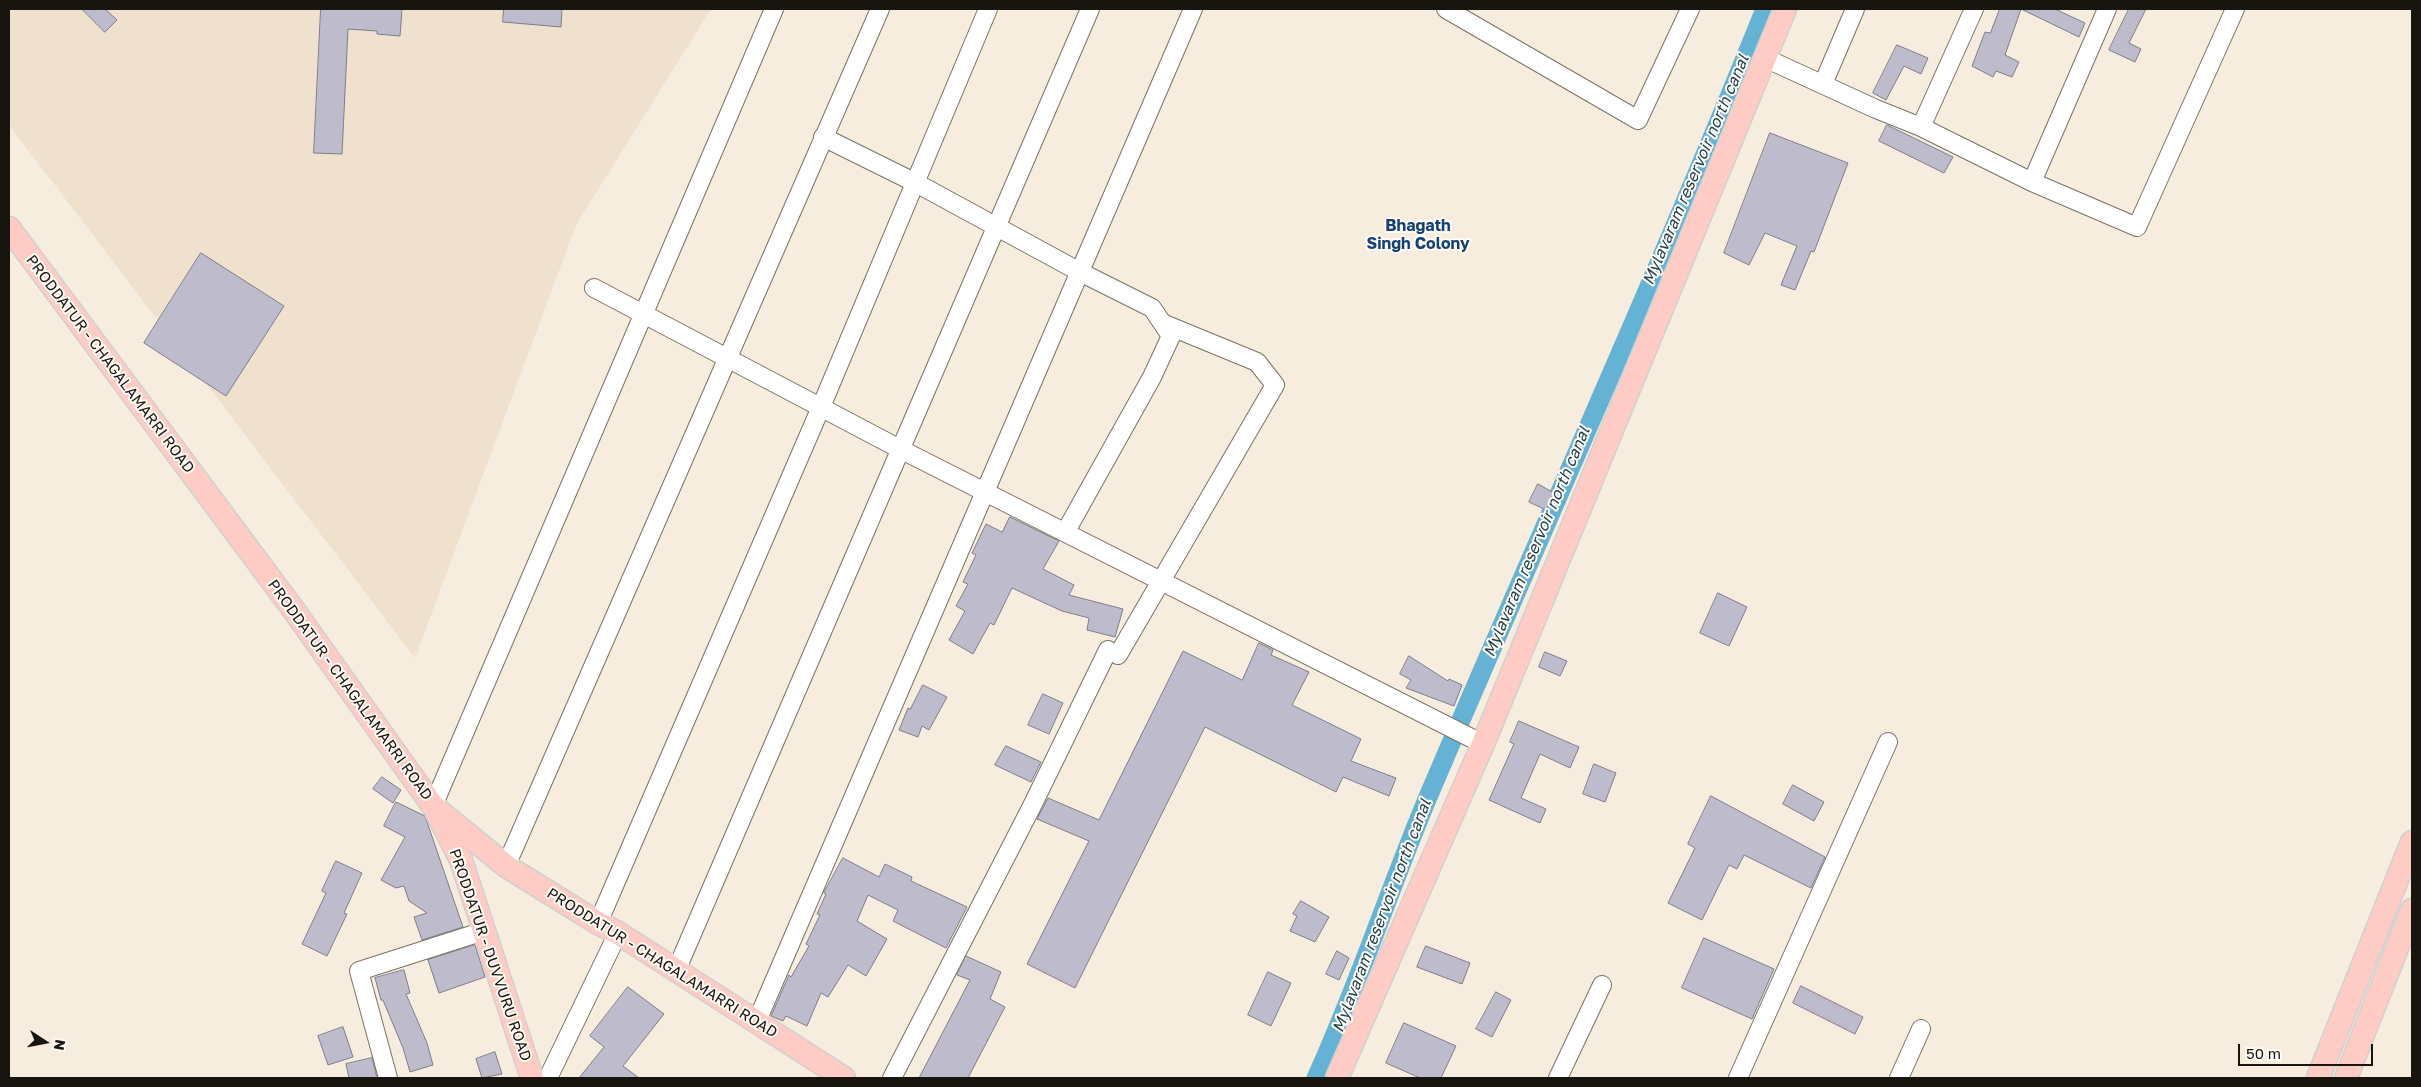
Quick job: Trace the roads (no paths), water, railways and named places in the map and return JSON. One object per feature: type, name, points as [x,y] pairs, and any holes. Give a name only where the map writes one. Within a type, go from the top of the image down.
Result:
[{"type":"main road","points":[[1337,1078],[1483,744],[1785,9]]},
{"type":"main road","name":"PRODDATUR - CHAGALAMARRI ROAD","points":[[9,228],[293,609],[433,806],[506,866],[757,1021],[844,1078]]},
{"type":"main road","name":"PRODDATUR - DUVVURU ROAD","points":[[433,806],[461,860],[532,1078]]},
{"type":"main road","points":[[2318,1078],[2412,842]]},
{"type":"main road","points":[[2346,1078],[2412,910]]},
{"type":"street","points":[[433,806],[774,9]]},
{"type":"street","points":[[506,866],[880,9]]},
{"type":"street","points":[[548,1078],[821,407],[988,9]]},
{"type":"street","points":[[676,971],[1090,9]]},
{"type":"street","points":[[757,1021],[1193,9]]},
{"type":"street","points":[[1446,9],[1638,120],[1690,9]]},
{"type":"street","points":[[1823,84],[1855,9]]},
{"type":"street","points":[[1921,126],[1974,9]]},
{"type":"street","points":[[2032,182],[2107,9]]},
{"type":"street","points":[[1764,58],[1876,109],[1921,126],[2032,182],[2137,227],[2235,9]]},
{"type":"street","points":[[823,137],[916,183],[1080,272],[1152,308],[1171,336],[1066,532]]},
{"type":"street","points":[[594,288],[900,449],[1163,580],[1483,744]]},
{"type":"street","points":[[892,1078],[1113,653],[1163,580],[1275,385],[1257,362],[1162,323]]},
{"type":"street","points":[[1738,1078],[1888,742]]},
{"type":"street","points":[[388,1078],[360,971],[484,931]]},
{"type":"street","points":[[1558,1078],[1602,985]]},
{"type":"street","points":[[1899,1078],[1921,1029]]},
{"type":"waterway","name":"Mylavaram reservoir north canal","points":[[1316,1078],[1346,1008],[1428,797],[1641,305],[1765,9]]},
{"type":"district","name":"Bhagath Singh Colony","points":[[1418,235]]}]
